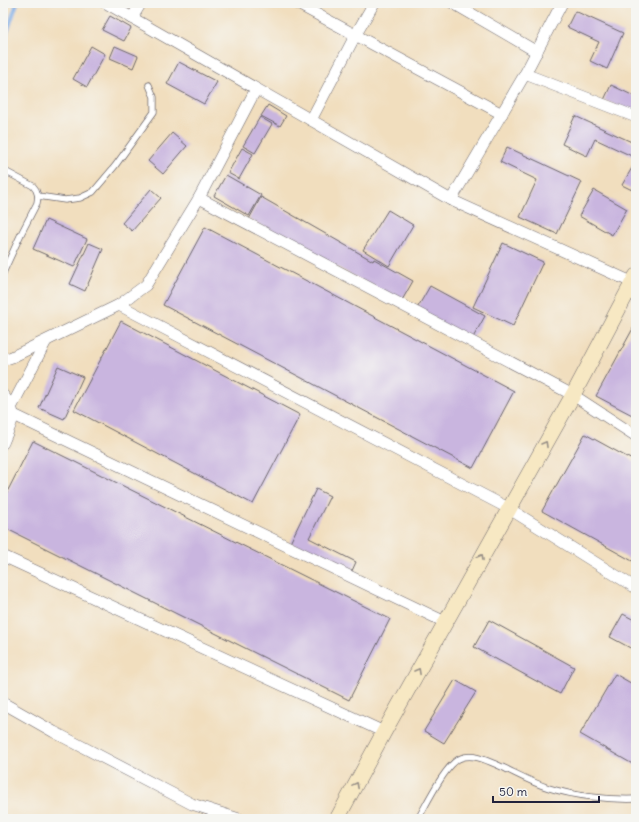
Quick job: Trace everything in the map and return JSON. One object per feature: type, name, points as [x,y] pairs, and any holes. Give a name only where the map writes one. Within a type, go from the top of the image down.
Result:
[{"type":"street","points":[[106,3],[451,200],[635,281],[337,819]]},
{"type":"street","points":[[132,18],[141,3]]},
{"type":"street","points":[[296,3],[502,114]]},
{"type":"street","points":[[311,120],[374,3]]},
{"type":"street","points":[[453,3],[468,7],[537,52]]},
{"type":"street","points":[[451,200],[525,74],[562,3]]},
{"type":"street","points":[[525,74],[636,117]]},
{"type":"street","points":[[3,360],[12,358],[119,305],[146,285],[199,198],[256,89]]},
{"type":"street","points":[[199,198],[573,395],[636,436]]},
{"type":"street","points":[[119,305],[508,508],[636,588]]},
{"type":"street","points":[[3,443],[13,411],[46,341]]},
{"type":"street","points":[[3,395],[13,411],[445,622]]},
{"type":"street","points":[[3,556],[384,732]]},
{"type":"street","points":[[3,703],[54,732],[192,804],[239,819]]},
{"type":"lane","points":[[38,196],[65,200],[80,198],[93,192],[115,166],[154,112],[154,97],[149,85]]},
{"type":"lane","points":[[3,170],[32,186],[36,190],[38,196],[37,203],[3,273]]},
{"type":"lane","points":[[418,819],[446,770],[460,758],[469,757],[476,757],[495,764],[548,788],[576,794],[636,799]]},
{"type":"building","points":[[575,11],[623,33],[607,69],[590,61],[599,42],[567,27]]},
{"type":"building","points":[[110,16],[131,28],[124,41],[102,30]]},
{"type":"building","points":[[91,46],[105,54],[87,87],[73,79]]},
{"type":"building","points":[[115,46],[138,56],[133,68],[110,58]]},
{"type":"building","points":[[179,62],[217,82],[204,104],[167,84]]},
{"type":"building","points":[[611,85],[636,97],[636,115],[604,100]]},
{"type":"building","points":[[268,105],[286,116],[280,126],[261,116]]},
{"type":"building","points":[[575,116],[636,144],[636,158],[595,139],[587,156],[562,144]]},
{"type":"building","points":[[260,117],[272,124],[255,153],[243,146]]},
{"type":"building","points":[[172,133],[187,146],[163,174],[148,161]]},
{"type":"building","points":[[507,147],[582,182],[557,234],[520,217],[537,180],[500,162]]},
{"type":"building","points":[[242,148],[253,154],[239,179],[228,173]]},
{"type":"building","points":[[636,161],[636,183],[632,190],[622,185]]},
{"type":"building","points":[[226,175],[261,195],[249,216],[214,196]]},
{"type":"building","points":[[151,189],[161,198],[132,231],[122,223]]},
{"type":"building","points":[[594,190],[627,209],[612,235],[579,216]]},
{"type":"building","points":[[261,197],[373,261],[374,259],[413,281],[401,302],[249,219]]},
{"type":"building","points":[[388,210],[413,225],[389,266],[363,250]]},
{"type":"building","points":[[46,220],[87,239],[74,267],[33,249]]},
{"type":"building","points":[[205,227],[514,391],[473,468],[163,305]]},
{"type":"building","points":[[89,243],[103,249],[85,291],[70,284]]},
{"type":"building","points":[[503,243],[543,262],[513,326],[473,307]]},
{"type":"building","points":[[430,286],[485,316],[470,343],[415,312]]},
{"type":"building","points":[[121,321],[300,415],[253,504],[74,410]]},
{"type":"building","points":[[636,323],[636,417],[596,396]]},
{"type":"building","points":[[58,366],[83,377],[64,419],[39,408]]},
{"type":"building","points":[[585,434],[636,462],[636,563],[542,511]]},
{"type":"building","points":[[33,441],[390,619],[349,700],[3,527],[3,500]]},
{"type":"building","points":[[316,489],[330,496],[309,538],[356,562],[351,573],[290,543]]},
{"type":"building","points":[[623,614],[636,621],[636,651],[610,637]]},
{"type":"building","points":[[489,620],[574,667],[560,694],[474,647]]},
{"type":"building","points":[[615,674],[636,686],[636,766],[580,734]]},
{"type":"building","points":[[455,680],[476,692],[444,743],[424,731]]},
{"type":"waterway","points":[[3,44],[17,3]]}]
